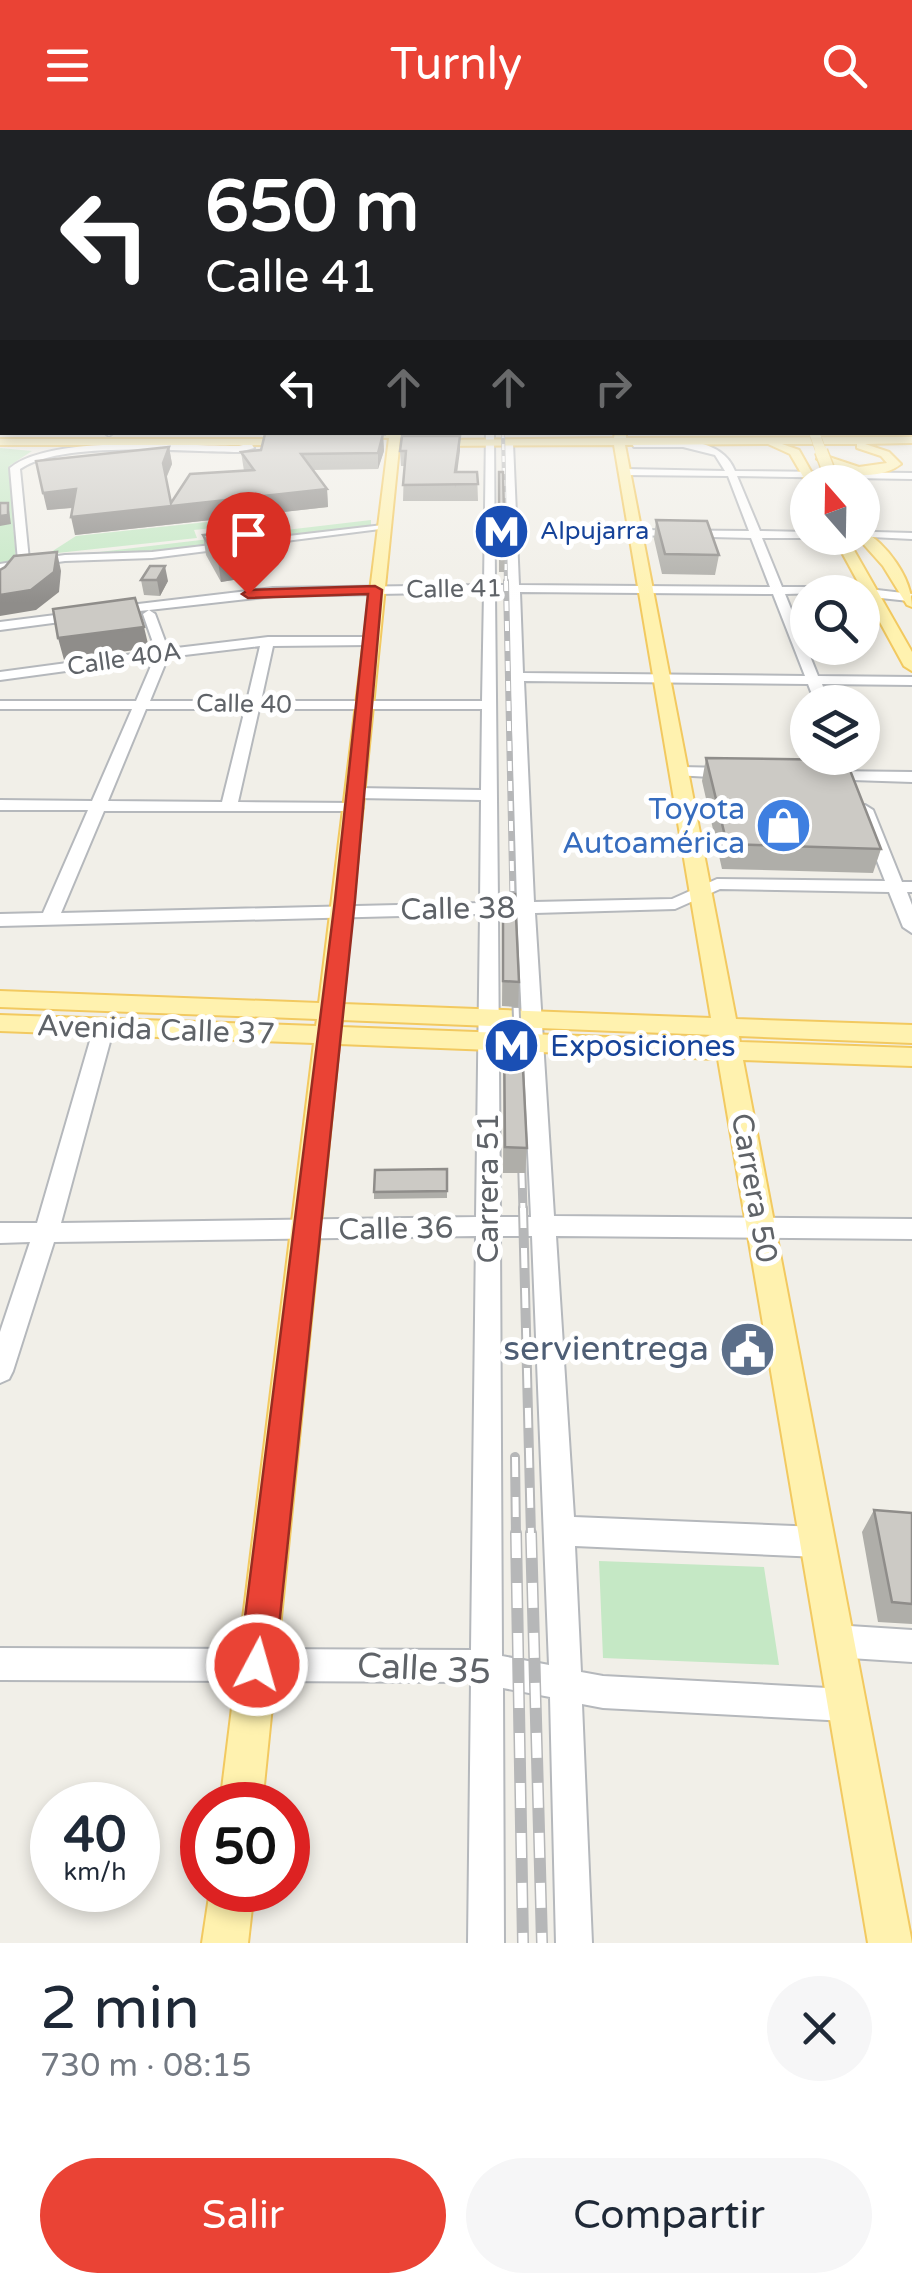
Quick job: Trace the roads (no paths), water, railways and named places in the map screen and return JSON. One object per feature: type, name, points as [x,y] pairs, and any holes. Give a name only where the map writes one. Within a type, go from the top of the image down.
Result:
[{"type":"main road","points":[[801,435],[808,465]]},
{"type":"main road","points":[[815,435],[828,465]]},
{"type":"main road","points":[[832,441],[862,435]]},
{"type":"main road","points":[[728,438],[832,441],[874,435]]},
{"type":"main road","points":[[0,440],[32,451],[109,437],[127,450]]},
{"type":"main road","points":[[244,1782],[344,910],[369,641],[395,437]]},
{"type":"main road","points":[[490,437],[508,444],[728,438],[832,441],[885,454],[894,464],[886,469],[849,469],[823,459]]},
{"type":"main road","points":[[0,440],[353,438]]},
{"type":"main road","points":[[0,440],[767,438],[789,449],[801,465]]},
{"type":"main road","name":"Carrera 50","points":[[623,440],[625,472],[890,1943]]},
{"type":"main road","points":[[65,446],[80,450]]},
{"type":"main road","points":[[706,448],[789,449]]},
{"type":"main road","points":[[880,552],[911,599]]},
{"type":"main road","points":[[851,555],[858,565]]},
{"type":"main road","points":[[855,555],[862,575]]},
{"type":"main road","points":[[880,614],[912,666]]},
{"type":"main road","name":"Avenida Calle 37","points":[[0,999],[330,1025],[728,1039],[912,1057]]},
{"type":"main road","name":"Avenida Calle 37","points":[[8,1025],[330,1025]]},
{"type":"main road","name":"Avenida Calle 37","points":[[728,1039],[912,1034]]},
{"type":"main road","points":[[226,1943],[230,1912]]},
{"type":"street","points":[[24,563],[15,468],[32,451],[238,450],[255,437]]},
{"type":"street","name":"Carrera 51","points":[[486,1943],[490,437]]},
{"type":"street","points":[[623,440],[720,452],[732,473],[815,685]]},
{"type":"street","name":"Carrera 51","points":[[508,444],[526,908],[560,1532],[574,1943]]},
{"type":"street","points":[[625,472],[790,478]]},
{"type":"street","points":[[880,478],[912,476]]},
{"type":"street","points":[[0,567],[152,555],[383,528]]},
{"type":"street","points":[[636,532],[790,535]]},
{"type":"street","points":[[880,535],[912,536]]},
{"type":"street","name":"Calle 41","points":[[0,630],[262,593],[790,594]]},
{"type":"street","name":"Calle 41","points":[[0,630],[263,598],[375,593]]},
{"type":"street","name":"Calle 41","points":[[779,593],[790,594]]},
{"type":"street","name":"Calle 41","points":[[880,598],[911,599]]},
{"type":"street","points":[[184,609],[198,600]]},
{"type":"street","points":[[50,918],[163,653],[149,614]]},
{"type":"street","points":[[229,807],[268,641]]},
{"type":"street","name":"Calle 40A","points":[[0,676],[268,641],[369,641]]},
{"type":"street","points":[[516,677],[912,680]]},
{"type":"street","name":"Calle 40","points":[[0,705],[488,705]]},
{"type":"street","points":[[680,772],[737,774]]},
{"type":"street","points":[[813,775],[912,777]]},
{"type":"street","points":[[852,776],[904,887],[912,927]]},
{"type":"street","points":[[0,805],[229,807],[487,795]]},
{"type":"street","name":"Calle 38","points":[[0,920],[675,904],[723,884],[904,887]]},
{"type":"street","points":[[0,1371],[45,1233],[104,1027]]},
{"type":"street","name":"Calle 36","points":[[0,1234],[546,1226],[912,1228]]},
{"type":"street","points":[[560,1532],[819,1542]]},
{"type":"street","points":[[834,1641],[912,1646]]},
{"type":"street","name":"Calle 35","points":[[0,1664],[467,1665],[604,1692],[846,1705]]},
{"type":"railway","points":[[503,435],[506,584]]},
{"type":"railway","points":[[506,581],[513,923]]},
{"type":"railway","points":[[515,978],[518,1058]]},
{"type":"railway","points":[[521,1143],[523,1211]]},
{"type":"railway","points":[[523,1208],[531,1536]]},
{"type":"railway","points":[[515,1457],[516,1536]]},
{"type":"railway","points":[[516,1533],[523,1943]]},
{"type":"railway","points":[[531,1533],[542,1943]]},
{"type":"place","name":"Alpujarra","points":[[501,531]]},
{"type":"place","name":"Toyota Autoamérica","points":[[784,826]]},
{"type":"place","name":"Exposiciones","points":[[511,1046]]},
{"type":"place","name":"servientrega","points":[[748,1349]]}]
